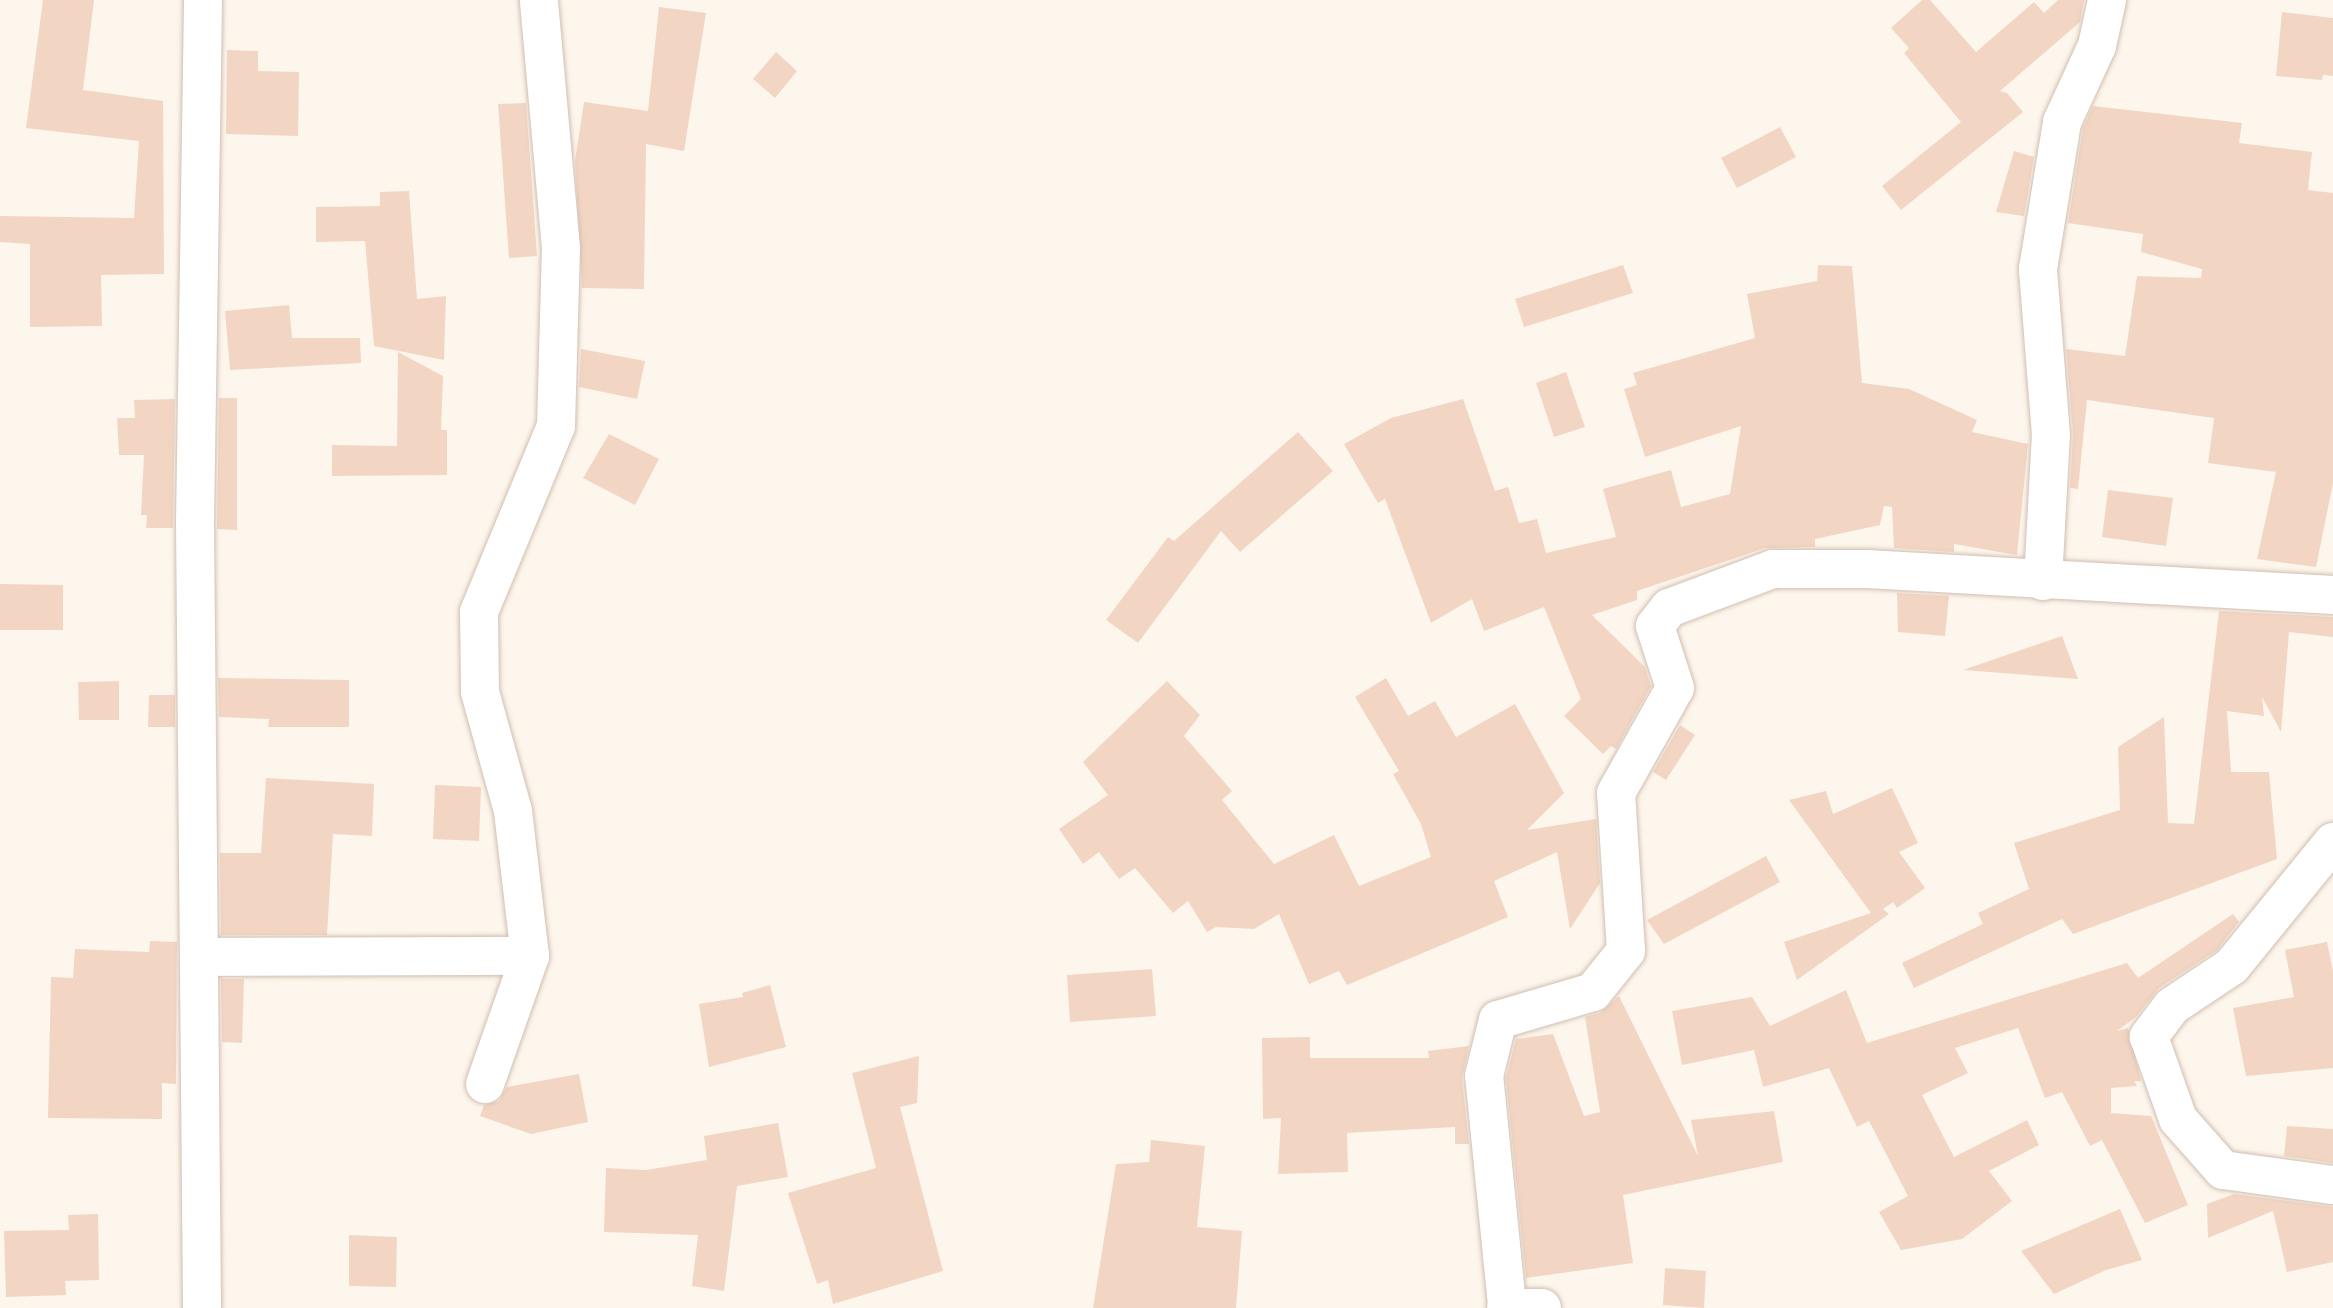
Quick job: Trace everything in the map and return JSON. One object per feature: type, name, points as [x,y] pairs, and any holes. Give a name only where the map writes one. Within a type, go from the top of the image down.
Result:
[{"type":"street","points":[[202,1308],[195,523],[203,0]]},
{"type":"street","points":[[485,1084],[530,956],[513,811],[480,692],[479,612],[556,426],[561,248],[539,0]]},
{"type":"street","points":[[2043,581],[2051,435],[2038,269],[2062,122],[2097,46],[2107,0]]},
{"type":"street","points":[[1518,1307],[1484,1076],[1498,1020],[1593,992],[1626,951],[1616,793],[1675,688],[1655,626],[1669,608],[1773,569],[1867,569],[2333,595]]},
{"type":"street","points":[[2333,842],[2232,966],[2172,1006],[2149,1037],[2178,1119],[2223,1170],[2333,1185]]},
{"type":"street","points":[[199,957],[530,956]]},
{"type":"building","points":[[43,0],[94,0],[83,90],[163,101],[164,274],[101,275],[102,326],[30,327],[30,244],[0,242],[0,216],[134,218],[139,141],[26,128]]},
{"type":"building","points":[[1922,0],[1930,0],[1976,52],[2034,2],[2044,13],[2058,0],[2084,0],[2080,22],[2000,91],[2007,93],[2023,112],[1901,210],[1882,186],[1961,122],[1904,53],[1909,48],[1891,28]]},
{"type":"building","points":[[659,7],[706,13],[684,151],[646,144],[644,289],[582,288],[575,161],[584,102],[648,111]]},
{"type":"building","points":[[2282,12],[2333,18],[2333,76],[2323,75],[2322,80],[2276,76]]},
{"type":"building","points":[[227,50],[258,51],[258,71],[299,72],[298,136],[226,134]]},
{"type":"building","points":[[776,52],[797,71],[775,98],[753,79]]},
{"type":"building","points":[[526,103],[537,256],[509,258],[498,104]]},
{"type":"building","points":[[2093,106],[2242,123],[2239,143],[2312,152],[2308,190],[2333,193],[2333,483],[2316,567],[2257,559],[2276,472],[2208,463],[2214,418],[2087,400],[2078,489],[2070,488],[2073,433],[2066,349],[2125,356],[2137,276],[2201,278],[2202,269],[2141,252],[2143,234],[2068,223],[2083,128]]},
{"type":"building","points":[[1780,127],[1796,157],[1737,188],[1721,158]]},
{"type":"building","points":[[2014,151],[2034,157],[2024,216],[1996,212]]},
{"type":"building","points":[[409,191],[417,299],[446,296],[444,360],[374,346],[365,241],[316,242],[316,207],[380,206],[380,192]]},
{"type":"building","points":[[1623,265],[1633,293],[1524,327],[1515,299]]},
{"type":"building","points":[[1818,265],[1852,266],[1862,383],[1909,389],[1977,420],[1972,432],[2028,444],[2017,555],[1954,544],[1954,552],[1894,548],[1892,507],[1884,506],[1880,525],[1815,539],[1815,547],[1765,548],[1637,591],[1637,600],[1592,615],[1645,667],[1651,686],[1616,749],[1611,746],[1603,754],[1564,716],[1581,699],[1544,607],[1484,631],[1472,599],[1431,623],[1385,499],[1378,503],[1344,444],[1391,418],[1463,399],[1495,491],[1508,487],[1519,523],[1537,519],[1546,553],[1616,537],[1603,489],[1671,470],[1681,507],[1730,494],[1741,426],[1645,457],[1624,389],[1637,385],[1633,373],[1755,338],[1747,294],[1817,281]]},
{"type":"building","points":[[289,305],[292,338],[360,338],[361,363],[230,370],[225,311]]},
{"type":"building","points":[[581,349],[645,361],[637,399],[579,387]]},
{"type":"building","points":[[398,352],[443,376],[441,430],[447,430],[447,475],[332,476],[332,445],[397,446]]},
{"type":"building","points":[[1566,372],[1585,427],[1554,437],[1536,383]]},
{"type":"building","points":[[219,398],[237,398],[237,530],[217,529]]},
{"type":"building","points":[[175,399],[173,528],[146,528],[147,515],[141,515],[144,455],[119,455],[117,418],[135,418],[134,400]]},
{"type":"building","points":[[1298,432],[1333,471],[1240,552],[1221,531],[1138,643],[1106,620],[1168,537],[1174,541]]},
{"type":"building","points":[[609,434],[659,459],[635,505],[583,478]]},
{"type":"building","points":[[2108,490],[2173,498],[2166,546],[2102,537]]},
{"type":"building","points":[[0,584],[63,585],[63,630],[0,630]]},
{"type":"building","points":[[1897,593],[1949,596],[1945,636],[1898,632]]},
{"type":"building","points":[[2219,611],[2333,617],[2333,637],[2289,632],[2281,732],[2262,697],[2264,716],[2227,711],[2231,772],[2269,772],[2277,859],[2073,934],[2062,919],[1914,988],[1902,963],[1983,924],[1978,913],[2029,889],[2014,843],[2120,810],[2118,747],[2164,717],[2168,823],[2194,824]]},
{"type":"building","points":[[2062,636],[2078,679],[1963,670]]},
{"type":"building","points":[[218,678],[349,680],[349,727],[268,727],[269,719],[219,717]]},
{"type":"building","points":[[1386,678],[1408,716],[1435,701],[1456,737],[1515,704],[1564,793],[1527,830],[1596,819],[1600,883],[1570,929],[1557,852],[1494,881],[1508,917],[1347,985],[1339,971],[1309,984],[1279,914],[1254,929],[1216,927],[1207,932],[1188,901],[1173,913],[1135,868],[1119,879],[1099,852],[1083,864],[1059,829],[1108,795],[1083,762],[1167,681],[1200,715],[1184,736],[1232,791],[1222,800],[1274,864],[1334,835],[1359,886],[1431,857],[1421,824],[1393,774],[1399,771],[1355,697]]},
{"type":"building","points":[[119,681],[119,720],[79,720],[78,682]]},
{"type":"building","points":[[149,695],[175,695],[175,727],[148,727]]},
{"type":"building","points":[[1680,725],[1695,735],[1666,780],[1653,772]]},
{"type":"building","points":[[266,778],[374,784],[372,836],[333,834],[327,935],[221,935],[220,853],[261,853]]},
{"type":"building","points":[[435,785],[481,787],[479,841],[433,839]]},
{"type":"building","points":[[1892,788],[1918,843],[1899,852],[1925,888],[1897,908],[1893,902],[1883,909],[1889,914],[1797,980],[1784,942],[1871,913],[1789,800],[1826,791],[1833,814]]},
{"type":"building","points":[[1766,856],[1780,882],[1664,944],[1647,920]]},
{"type":"building","points":[[2233,914],[2239,922],[2217,950],[2159,988],[2136,1017],[2117,1031],[2128,1028],[2141,1081],[2134,1081],[2137,1086],[2111,1088],[2111,1113],[2151,1116],[2188,1205],[2145,1223],[2102,1140],[2090,1146],[2062,1092],[2045,1098],[2018,1028],[1955,1048],[1968,1073],[1922,1095],[1954,1157],[2027,1120],[2039,1145],[1989,1171],[2012,1201],[1962,1239],[1901,1250],[1879,1212],[1908,1196],[1869,1121],[1857,1127],[1829,1068],[1763,1087],[1754,1050],[1682,1065],[1672,1011],[1752,997],[1770,1026],[1846,990],[1867,1043],[2127,963],[2138,978]]},
{"type":"building","points":[[150,941],[177,942],[176,1084],[162,1083],[162,1119],[48,1118],[51,977],[73,978],[75,949],[149,952]]},
{"type":"building","points":[[2327,942],[2333,971],[2333,1068],[2246,1076],[2233,1008],[2294,997],[2285,950]]},
{"type":"building","points":[[1152,969],[1156,1016],[1070,1022],[1067,975]]},
{"type":"building","points":[[221,979],[244,979],[242,1043],[222,1042]]},
{"type":"building","points":[[770,985],[786,1047],[709,1067],[699,1004],[743,997],[742,993]]},
{"type":"building","points":[[1619,996],[1698,1156],[1691,1120],[1774,1111],[1783,1162],[1623,1195],[1633,1263],[1526,1278],[1506,1078],[1516,1039],[1553,1034],[1584,1116],[1600,1112],[1585,1017],[1600,1013]]},
{"type":"building","points":[[1310,1037],[1310,1058],[1429,1058],[1428,1051],[1469,1046],[1462,1078],[1469,1144],[1455,1144],[1455,1127],[1347,1133],[1348,1172],[1278,1174],[1281,1118],[1263,1119],[1262,1038]]},
{"type":"building","points":[[919,1056],[917,1103],[900,1107],[943,1271],[833,1304],[828,1280],[817,1284],[788,1193],[876,1168],[852,1073]]},
{"type":"building","points":[[579,1074],[588,1122],[531,1134],[480,1116],[484,1105],[499,1101],[507,1087]]},
{"type":"building","points":[[778,1123],[788,1177],[737,1186],[724,1291],[692,1286],[698,1235],[604,1232],[606,1168],[646,1170],[707,1160],[704,1136]]},
{"type":"building","points":[[2287,1126],[2333,1129],[2333,1163],[2284,1156]]},
{"type":"building","points":[[1151,1140],[1205,1146],[1197,1227],[1242,1231],[1236,1308],[1093,1308],[1116,1164],[1149,1162]]},
{"type":"building","points":[[2234,1194],[2333,1207],[2333,1262],[2287,1272],[2273,1211],[2208,1238],[2207,1204]]},
{"type":"building","points":[[2120,1209],[2142,1260],[2106,1270],[2054,1294],[2021,1251]]},
{"type":"building","points":[[98,1214],[99,1280],[65,1281],[66,1295],[6,1297],[4,1231],[69,1230],[68,1215]]},
{"type":"building","points":[[349,1235],[397,1237],[396,1287],[349,1286]]},
{"type":"building","points":[[1665,1268],[1706,1271],[1704,1308],[1663,1305]]}]
